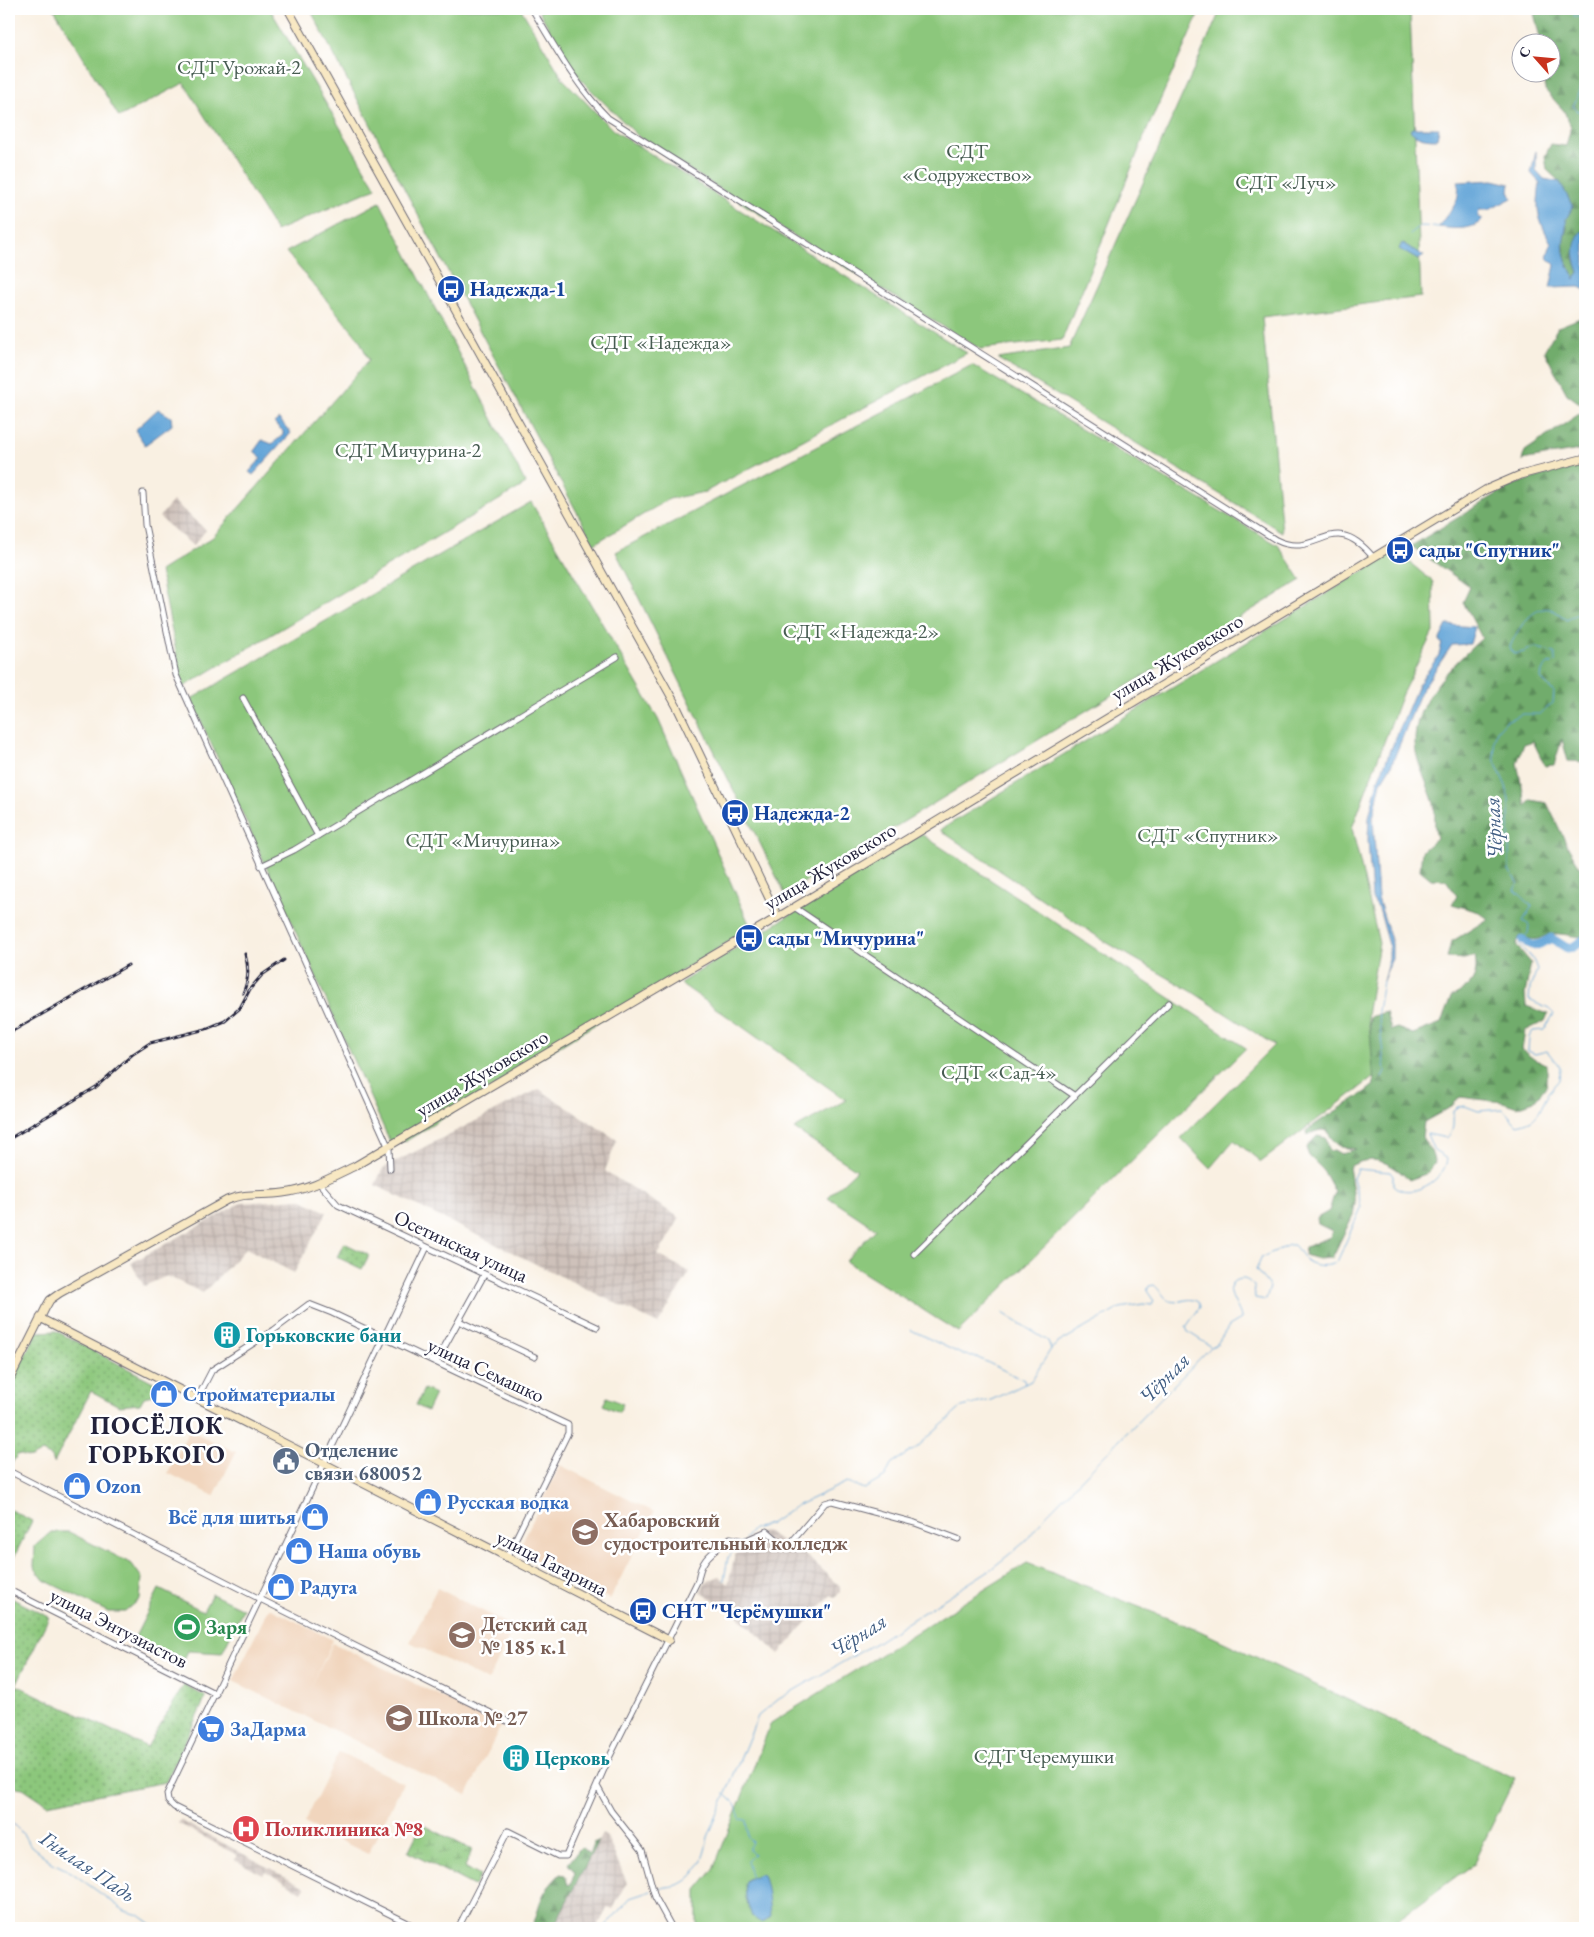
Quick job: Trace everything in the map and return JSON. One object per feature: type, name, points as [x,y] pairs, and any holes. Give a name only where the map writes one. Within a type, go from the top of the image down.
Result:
[{"type":"main road","points":[[288,9],[677,707],[778,916]]},
{"type":"main road","name":"улица Жуковского","points":[[9,1381],[50,1300],[60,1293],[226,1200],[246,1194],[282,1193],[301,1190],[389,1148],[1504,480],[1539,468],[1585,458]]},
{"type":"main road","name":"улица Гагарина","points":[[40,1318],[669,1640]]},
{"type":"street","points":[[532,9],[570,73],[589,100],[608,118],[1276,540],[1292,546],[1301,546],[1332,534],[1339,534],[1362,545],[1373,557]]},
{"type":"street","points":[[143,493],[145,525],[176,675],[389,1148],[390,1169]]},
{"type":"street","points":[[261,866],[318,836],[617,657]]},
{"type":"street","points":[[243,698],[318,836]]},
{"type":"street","points":[[794,907],[1075,1096]]},
{"type":"street","points":[[914,1254],[1169,1003]]},
{"type":"street","name":"Осетинская улица","points":[[319,1183],[338,1204],[597,1327]]},
{"type":"street","points":[[418,1928],[174,1807],[167,1794],[427,1247]]},
{"type":"street","points":[[436,1362],[484,1274]]},
{"type":"street","name":"улица Семашко","points":[[197,1399],[212,1370],[274,1330],[309,1304],[332,1313],[383,1339],[568,1425],[568,1433],[506,1558]]},
{"type":"street","points":[[459,1321],[535,1357]]},
{"type":"street","points":[[9,1471],[260,1599],[509,1722]]},
{"type":"street","points":[[458,1928],[504,1834],[508,1831],[564,1857],[571,1847],[597,1786],[698,1580],[700,1569],[707,1556],[728,1539],[744,1541],[767,1531],[782,1544],[789,1545],[825,1503],[832,1501],[915,1523],[958,1539]]},
{"type":"street","name":"улица Энтузиастов","points":[[9,1590],[216,1694]]},
{"type":"street","points":[[597,1786],[611,1811],[642,1850],[655,1896],[672,1928]]},
{"type":"shaded area","points":[[173,501],[206,530],[193,546],[159,517]]},
{"type":"shaded area","points":[[539,1089],[617,1140],[605,1171],[680,1218],[658,1255],[690,1272],[658,1324],[375,1185],[383,1168]]},
{"type":"shaded area","points":[[300,1199],[327,1212],[294,1273],[246,1248],[203,1293],[167,1276],[144,1286],[131,1263],[241,1203]]},
{"type":"shaded area","points":[[189,1430],[236,1452],[214,1496],[168,1473]]},
{"type":"shaded area","name":"Хабаровский судостроительный колледж","points":[[560,1465],[654,1512],[610,1599],[517,1552]]},
{"type":"shaded area","points":[[761,1531],[768,1532],[783,1543],[795,1545],[840,1587],[840,1592],[835,1598],[831,1595],[779,1654],[731,1610],[700,1592],[705,1583],[719,1576],[728,1584],[735,1555]]},
{"type":"shaded area","name":"Детский сад № 185 к.1","points":[[437,1588],[514,1627],[488,1681],[410,1642]]},
{"type":"shaded area","name":"Школа № 27","points":[[269,1608],[333,1640],[310,1689],[333,1643],[501,1726],[467,1795],[233,1681]]},
{"type":"shaded area","points":[[339,1752],[403,1783],[368,1854],[304,1823]]},
{"type":"shaded area","points":[[180,1820],[305,1887],[302,1892],[265,1871],[263,1875],[235,1860],[237,1855],[178,1823]]},
{"type":"shaded area","points":[[602,1834],[607,1837],[627,1883],[613,1909],[608,1907],[597,1928],[553,1928]]},
{"type":"green space","name":"СДТ Урожай-2","points":[[54,9],[270,9],[376,188],[276,231],[184,83],[119,117]]},
{"type":"green space","name":"СДТ «Надежда»","points":[[310,9],[521,9],[563,79],[613,130],[967,353],[705,492],[669,499],[594,544]]},
{"type":"green space","name":"СДТ «Содружество»","points":[[538,9],[1201,9],[1146,132],[1062,340],[980,349],[783,229],[640,138],[583,82],[566,59]]},
{"type":"green space","name":"СДТ «Луч»","points":[[1221,9],[1410,9],[1421,297],[1262,317],[1282,532],[998,359],[1069,348]]},
{"type":"green space","points":[[1533,9],[1585,9],[1585,233],[1581,232],[1574,258],[1579,272],[1575,280],[1565,258],[1563,240],[1567,229],[1560,182],[1547,170],[1545,156],[1551,144],[1566,146],[1571,127],[1564,111],[1545,90],[1545,82],[1562,82],[1562,32],[1539,32]]},
{"type":"green space","name":"СДТ Мичурина-2","points":[[380,202],[526,484],[183,687],[160,571],[213,537],[369,360],[359,339],[286,252]]},
{"type":"green space","points":[[1585,316],[1585,407],[1567,394],[1544,351],[1558,327]]},
{"type":"green space","name":"СДТ «Надежда-2»","points":[[972,365],[1278,545],[1301,580],[785,894],[616,552]]},
{"type":"green space","points":[[1585,410],[1585,449],[1522,460],[1525,451]]},
{"type":"green space","points":[[1585,465],[1585,762],[1568,761],[1562,739],[1554,765],[1545,766],[1533,741],[1524,744],[1517,763],[1526,806],[1531,800],[1547,803],[1569,849],[1585,875],[1585,936],[1554,934],[1532,939],[1520,936],[1516,945],[1531,963],[1525,994],[1526,1006],[1548,1014],[1545,1021],[1525,1031],[1522,1050],[1535,1060],[1547,1064],[1547,1085],[1534,1101],[1517,1107],[1503,1102],[1460,1097],[1451,1107],[1424,1122],[1422,1137],[1431,1151],[1435,1163],[1428,1173],[1409,1180],[1388,1164],[1373,1160],[1357,1163],[1349,1167],[1355,1204],[1353,1215],[1332,1258],[1318,1259],[1304,1255],[1305,1247],[1330,1237],[1332,1231],[1318,1224],[1317,1218],[1329,1211],[1335,1192],[1323,1170],[1309,1156],[1306,1148],[1317,1136],[1326,1138],[1329,1151],[1334,1150],[1341,1154],[1356,1149],[1340,1147],[1324,1130],[1307,1135],[1306,1131],[1374,1085],[1369,1017],[1386,1012],[1391,1030],[1397,1028],[1413,1034],[1441,1023],[1451,997],[1468,986],[1476,971],[1475,956],[1464,959],[1447,958],[1451,942],[1488,919],[1479,912],[1452,904],[1457,896],[1446,880],[1431,879],[1420,870],[1422,851],[1437,838],[1434,804],[1420,767],[1415,745],[1420,713],[1436,685],[1482,638],[1463,602],[1470,587],[1411,546],[1510,486]]},
{"type":"green space","name":"СДТ «Мичурина»","points":[[531,502],[658,719],[751,928],[406,1141],[391,1144],[191,699]]},
{"type":"green space","name":"СДТ «Спутник»","points":[[1396,551],[1433,582],[1434,630],[1402,694],[1352,828],[1379,943],[1367,1016],[1378,1074],[1261,1162],[1234,1140],[1210,1168],[1181,1138],[1274,1045],[1191,991],[1104,941],[940,830]]},
{"type":"green space","name":"СДТ «Сад-4»","points":[[921,834],[1246,1048],[958,1332],[845,1261],[876,1229],[828,1197],[857,1170],[794,1129],[846,1100],[680,983]]},
{"type":"green space","points":[[344,1243],[369,1255],[362,1269],[337,1257]]},
{"type":"green space","points":[[56,1331],[159,1385],[153,1395],[144,1397],[140,1404],[119,1406],[91,1391],[54,1463],[52,1457],[42,1452],[31,1458],[18,1454],[10,1466],[9,1387],[37,1332]]},
{"type":"green space","points":[[424,1389],[435,1394],[427,1411],[416,1405]]},
{"type":"green space","points":[[607,1397],[623,1404],[619,1412],[603,1405]]},
{"type":"green space","points":[[9,1509],[32,1521],[9,1567]]},
{"type":"green space","points":[[51,1532],[69,1532],[132,1564],[142,1578],[140,1599],[125,1612],[108,1612],[44,1580],[34,1567],[35,1546]]},
{"type":"green space","name":"СДТ Черемушки","points":[[1027,1563],[1198,1630],[1515,1778],[1473,1864],[1387,1928],[697,1928],[697,1890],[713,1870],[771,1723]]},
{"type":"green space","name":"Заря","points":[[159,1589],[203,1611],[212,1594],[243,1609],[222,1653],[188,1651],[180,1667],[132,1643]]},
{"type":"green space","points":[[9,1597],[49,1617],[16,1685],[147,1747],[184,1685],[206,1697],[166,1782],[47,1804],[23,1788],[9,1786]]},
{"type":"green space","points":[[422,1824],[472,1850],[465,1867],[480,1876],[474,1886],[408,1852]]},
{"type":"green space","points":[[598,1841],[553,1928],[531,1928],[547,1888],[560,1874],[565,1875],[568,1885],[571,1884],[575,1872],[568,1864],[581,1847],[589,1854],[593,1843]]},
{"type":"water","points":[[1413,128],[1439,128],[1437,139],[1426,138],[1412,133],[1410,130]]},
{"type":"water","points":[[1536,151],[1536,170],[1544,179],[1560,182],[1573,207],[1566,219],[1563,244],[1566,260],[1575,279],[1579,272],[1575,256],[1576,241],[1581,231],[1585,233],[1585,290],[1579,287],[1550,288],[1555,265],[1547,257],[1551,243],[1539,214],[1540,183],[1531,173]]},
{"type":"water","points":[[1493,180],[1510,184],[1509,191],[1512,198],[1489,210],[1479,210],[1478,217],[1483,219],[1474,226],[1456,229],[1439,227],[1456,202],[1458,182]]},
{"type":"water","points":[[1402,243],[1424,256],[1418,260],[1399,249]]},
{"type":"water","points":[[158,409],[171,417],[172,425],[145,445],[135,430]]},
{"type":"water","points":[[279,419],[291,433],[253,475],[249,472],[262,458],[254,451],[262,440],[272,444],[283,435],[283,431],[274,423]]},
{"type":"water","points":[[1447,625],[1475,627],[1470,644],[1452,645],[1421,691],[1391,766],[1381,782],[1373,818],[1378,898],[1392,943],[1392,958],[1383,981],[1389,958],[1389,945],[1379,909],[1372,899],[1368,839],[1369,817],[1378,780],[1418,685],[1439,655],[1442,643],[1439,641]]},
{"type":"water","points":[[759,1874],[763,1875],[766,1885],[770,1917],[762,1923],[752,1917],[746,1898],[745,1884],[748,1879]]},
{"type":"waterway","name":"Чёрная","points":[[1572,9],[1575,17],[1585,16]]},
{"type":"waterway","name":"Чёрная","points":[[1585,69],[1580,92],[1573,106],[1585,118]]},
{"type":"waterway","points":[[1410,234],[1420,226],[1439,227]]},
{"type":"waterway","name":"Чёрная","points":[[1547,1094],[1559,1080],[1560,1067],[1547,1051],[1535,1054],[1528,1051],[1529,1037],[1533,1031],[1544,1030],[1554,1014],[1549,1009],[1529,1000],[1530,988],[1537,970],[1531,958],[1519,944],[1528,933],[1529,925],[1523,921],[1532,906],[1515,890],[1518,884],[1509,870],[1509,800],[1506,786],[1495,762],[1494,741],[1497,731],[1506,721],[1522,714],[1540,714],[1553,703],[1554,692],[1541,679],[1542,671],[1548,664],[1555,662],[1555,653],[1534,647],[1524,652],[1513,654],[1510,647],[1520,628],[1536,611],[1550,609],[1567,620],[1585,609]]},
{"type":"waterway","points":[[1523,940],[1537,945],[1551,938],[1567,948],[1573,947],[1585,939]]},
{"type":"waterway","points":[[1382,1078],[1385,1072],[1378,1011],[1383,981]]},
{"type":"waterway","name":"Чёрная","points":[[655,1889],[685,1882],[699,1865],[708,1837],[758,1716],[779,1699],[874,1644],[991,1569],[1026,1541],[1046,1515],[1211,1347],[1217,1344],[1229,1326],[1241,1319],[1230,1291],[1233,1282],[1240,1279],[1248,1281],[1254,1286],[1255,1298],[1266,1300],[1270,1287],[1256,1270],[1262,1257],[1289,1245],[1294,1245],[1303,1258],[1310,1263],[1322,1266],[1337,1262],[1361,1208],[1353,1178],[1357,1169],[1390,1172],[1393,1176],[1393,1185],[1408,1191],[1417,1190],[1440,1175],[1447,1159],[1434,1151],[1427,1134],[1447,1138],[1452,1129],[1453,1111],[1457,1107],[1465,1106],[1478,1111],[1503,1109],[1517,1125],[1534,1118],[1548,1095]]},
{"type":"waterway","points":[[745,1539],[753,1529],[770,1524],[796,1506],[847,1482],[864,1489],[885,1477],[892,1463],[915,1449],[962,1407],[991,1400],[1031,1381],[1051,1349],[1058,1343],[1120,1308],[1143,1304],[1152,1305],[1154,1301],[1147,1291],[1149,1286],[1154,1285],[1168,1300],[1176,1302],[1191,1300],[1199,1303],[1200,1307],[1186,1327],[1188,1332],[1210,1346]]},
{"type":"waterway","points":[[1003,1313],[1048,1341],[1051,1349]]},
{"type":"waterway","points":[[911,1330],[963,1355],[974,1356],[1024,1380],[1025,1384]]},
{"type":"waterway","points":[[724,1580],[728,1557],[742,1542]]},
{"type":"waterway","points":[[725,1794],[735,1803],[740,1819],[746,1820],[748,1837],[752,1842],[749,1848],[754,1854],[747,1861],[751,1876]]},
{"type":"waterway","name":"Гнилая Падь","points":[[9,1820],[23,1834],[31,1846],[53,1863],[71,1872],[125,1911],[139,1915],[157,1928]]},
{"type":"waterway","points":[[604,1928],[630,1898],[651,1891]]},
{"type":"railway","points":[[243,993],[248,974],[245,954]]},
{"type":"railway","points":[[9,1139],[96,1087],[133,1054],[150,1043],[206,1029],[225,1021],[240,1008],[250,989],[262,975],[284,960]]},
{"type":"railway","points":[[9,1033],[128,965]]},
{"type":"place","name":"Надежда-1","points":[[451,289]]},
{"type":"place","name":"сады \"Спутник\"","points":[[1400,550]]},
{"type":"place","name":"Надежда-2","points":[[735,813]]},
{"type":"place","name":"сады \"Мичурина\"","points":[[749,938]]},
{"type":"place","name":"Горьковские бани","points":[[227,1335]]},
{"type":"place","name":"Стройматериалы","points":[[164,1394]]},
{"type":"place","name":"Отделение связи 680052","points":[[286,1461]]},
{"type":"place","name":"Ozon","points":[[77,1486]]},
{"type":"place","name":"Русская водка","points":[[428,1502]]},
{"type":"place","name":"Всё для шитья","points":[[315,1517]]},
{"type":"place","name":"Хабаровский судостроительный колледж","points":[[585,1532]]},
{"type":"place","name":"Наша обувь","points":[[299,1551]]},
{"type":"place","name":"Радуга","points":[[281,1587]]},
{"type":"place","name":"СНТ \"Черёмушки\"","points":[[643,1611]]},
{"type":"place","name":"Заря","points":[[187,1627]]},
{"type":"place","name":"Детский сад № 185 к.1","points":[[462,1635]]},
{"type":"place","name":"Школа № 27","points":[[399,1718]]},
{"type":"place","name":"ЗаДарма","points":[[211,1729]]},
{"type":"place","name":"Церковь","points":[[516,1758]]},
{"type":"place","name":"Поликлиника №8","points":[[246,1829]]},
{"type":"district","name":"ПОСЁЛОК ГОРЬКОГО","points":[[157,1440]]}]
